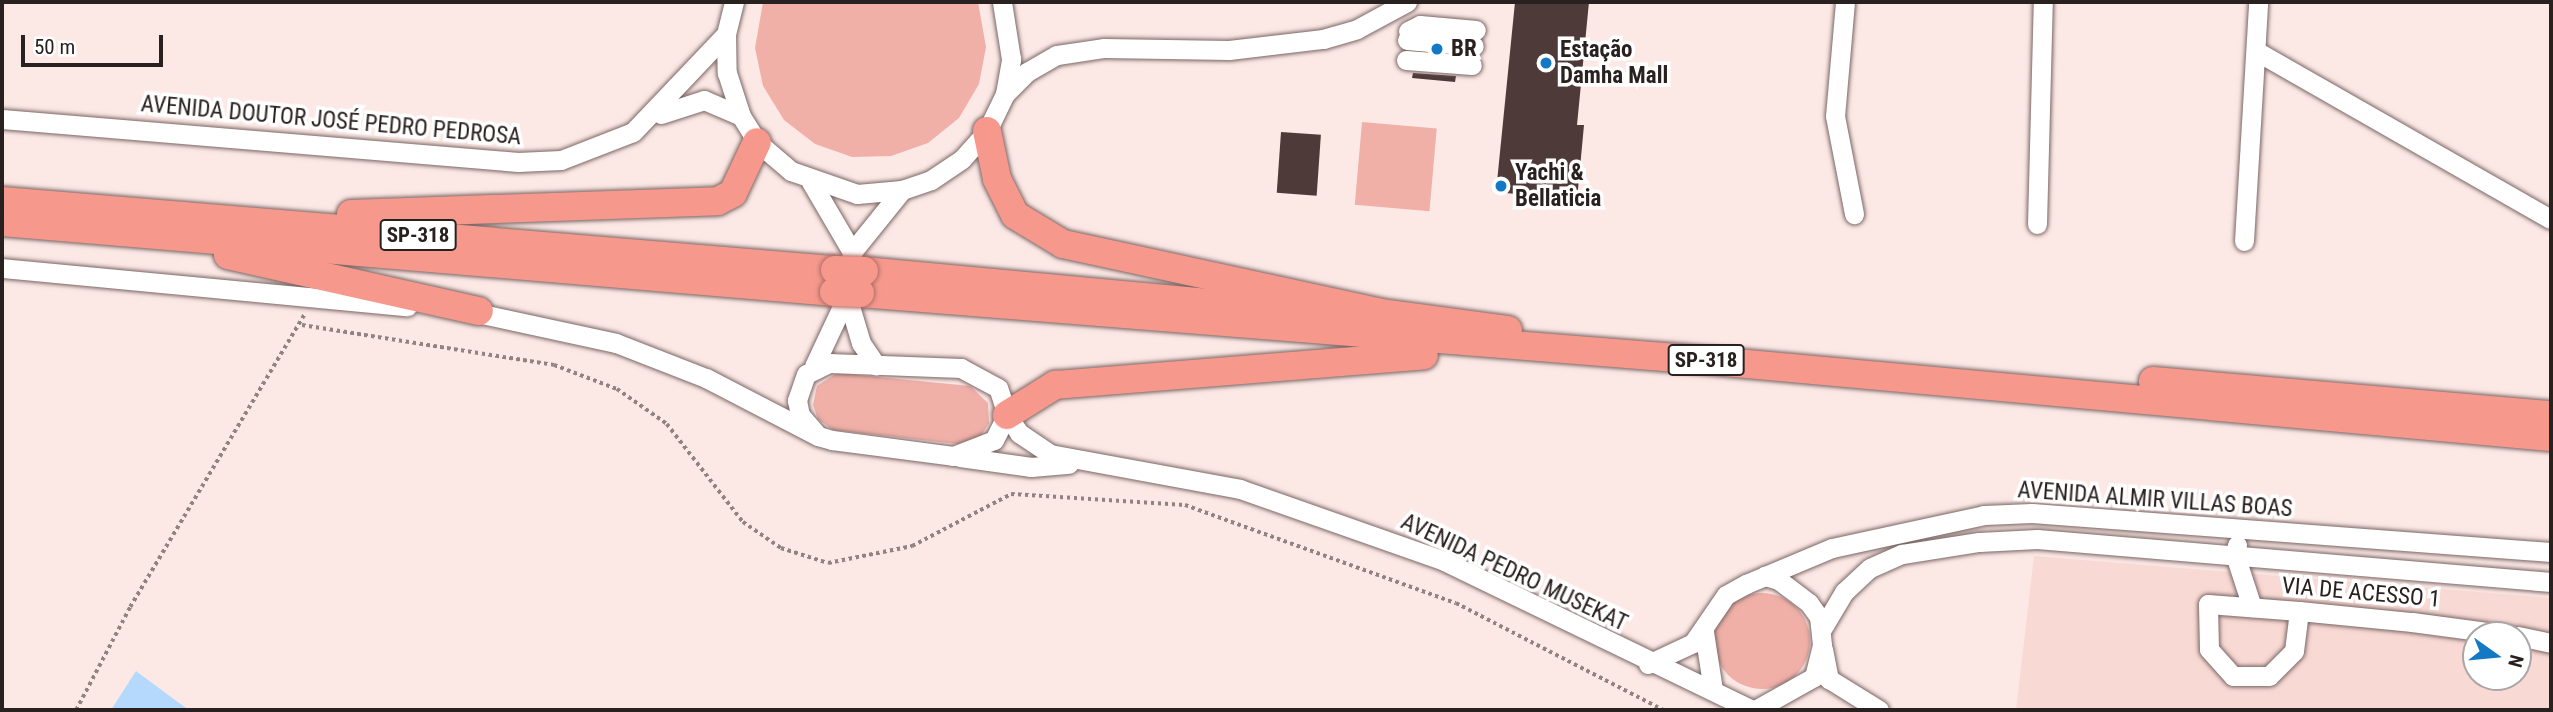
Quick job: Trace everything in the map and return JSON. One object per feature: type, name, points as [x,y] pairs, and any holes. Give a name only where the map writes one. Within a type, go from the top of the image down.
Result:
[{"type":"highway","points":[[987,131],[997,179],[1015,215],[1063,244],[1509,339]]},
{"type":"highway","points":[[214,218],[718,201],[733,192],[757,142]]},
{"type":"highway","name":"SP-318","points":[[2,201],[214,218],[1509,339],[1714,361],[2551,437]]},
{"type":"highway","name":"SP-318","points":[[2,222],[849,279]]},
{"type":"highway","points":[[169,235],[231,255],[479,311]]},
{"type":"highway","points":[[1007,415],[1055,385],[1509,339]]},
{"type":"highway","name":"SP-318","points":[[1509,339],[2551,415]]},
{"type":"street","points":[[725,2],[727,73],[741,116],[757,142],[811,182],[836,217],[861,343],[876,365]]},
{"type":"street","points":[[648,121],[727,28],[734,2]]},
{"type":"street","points":[[811,182],[857,194],[902,190],[962,159],[987,131],[1004,94],[1011,59],[1002,2]]},
{"type":"street","points":[[1004,94],[1027,72],[1058,55],[1104,48],[1229,50],[1323,39],[1357,29],[1407,2]]},
{"type":"street","points":[[1845,2],[1835,116],[1854,214]]},
{"type":"street","points":[[2037,224],[2043,2]]},
{"type":"street","points":[[2244,241],[2258,2]]},
{"type":"street","points":[[1473,55],[1406,51],[1473,55]]},
{"type":"street","points":[[2256,51],[2551,219]]},
{"type":"street","name":"AVENIDA DOUTOR JOSÉ PEDRO PEDROSA","points":[[2,119],[518,162],[561,160],[633,132],[685,102],[704,100],[741,116]]},
{"type":"street","points":[[818,436],[800,415],[797,400],[799,386],[814,366],[849,279],[902,190]]},
{"type":"street","name":"AVENIDA PEDRO MUSEKAT","points":[[2,268],[479,311],[616,343],[706,377],[818,436],[1031,467],[1084,463]]},
{"type":"street","name":"AVENIDA PEDRO MUSEKAT","points":[[814,366],[961,368],[982,375],[998,388],[1007,415],[1038,449],[1084,463],[1168,473],[1311,510],[1444,561],[1648,664],[1754,710]]},
{"type":"street","points":[[953,456],[994,440],[1007,415]]},
{"type":"street","name":"AVENIDA ALMIR VILLAS BOAS","points":[[1765,576],[1832,548],[1984,515],[2032,513],[2239,531],[2551,552]]},
{"type":"street","points":[[2239,531],[2235,555],[2252,607]]},
{"type":"street","name":"AVENIDA ALMIR VILLAS BOAS","points":[[1822,637],[1856,579],[1886,560],[1919,550],[2037,539],[2551,582]]},
{"type":"street","points":[[1648,664],[1704,632],[1726,595],[1765,576],[1797,592],[1819,617],[1829,679],[1874,708]]},
{"type":"street","name":"VIA DE ACESSO 1","points":[[2299,611],[2288,662],[2269,676],[2245,679],[2223,669],[2209,649],[2207,604],[2299,611],[2462,630]]},
{"type":"street","points":[[1704,632],[1713,690]]},
{"type":"street","points":[[1754,710],[1814,677],[1822,637]]},
{"type":"street","points":[[2532,639],[2551,643]]},
{"type":"path","points":[[76,710],[130,607],[302,325],[308,296]]},
{"type":"path","points":[[302,325],[554,365],[617,389],[667,424],[743,523],[781,548],[828,563],[912,546],[1011,494],[1185,505],[1456,603],[1663,710]]},
{"type":"shaded area","points":[[763,2],[978,2],[986,47],[979,84],[959,118],[928,143],[891,156],[852,157],[815,144],[784,120],[763,86],[755,48]]},
{"type":"shaded area","points":[[1362,122],[1437,129],[1429,211],[1355,205]]},
{"type":"shaded area","points":[[837,373],[970,386],[988,403],[989,423],[981,436],[958,444],[833,430],[818,419],[813,405],[817,386]]},
{"type":"shaded area","points":[[2034,556],[2551,598],[2551,710],[2016,710]]},
{"type":"shaded area","points":[[1762,593],[1780,597],[1796,607],[1806,623],[1810,641],[1806,659],[1796,675],[1780,685],[1762,689],[1744,685],[1728,675],[1718,659],[1714,641],[1718,623],[1728,607],[1744,597]]},
{"type":"water","points":[[136,671],[175,700],[189,710],[111,710]]},
{"type":"building","name":"Estação Damha Mall","points":[[1515,2],[1589,2],[1577,125],[1584,125],[1577,200],[1496,192]]},
{"type":"building","points":[[1413,73],[1456,76],[1455,82],[1412,78]]},
{"type":"building","points":[[1281,132],[1321,135],[1317,196],[1277,193]]},
{"type":"place","name":"BR","points":[[1437,49]]},
{"type":"place","name":"Estação Damha Mall","points":[[1546,63]]},
{"type":"place","name":"Yachi & Bellaticia","points":[[1501,186]]}]
